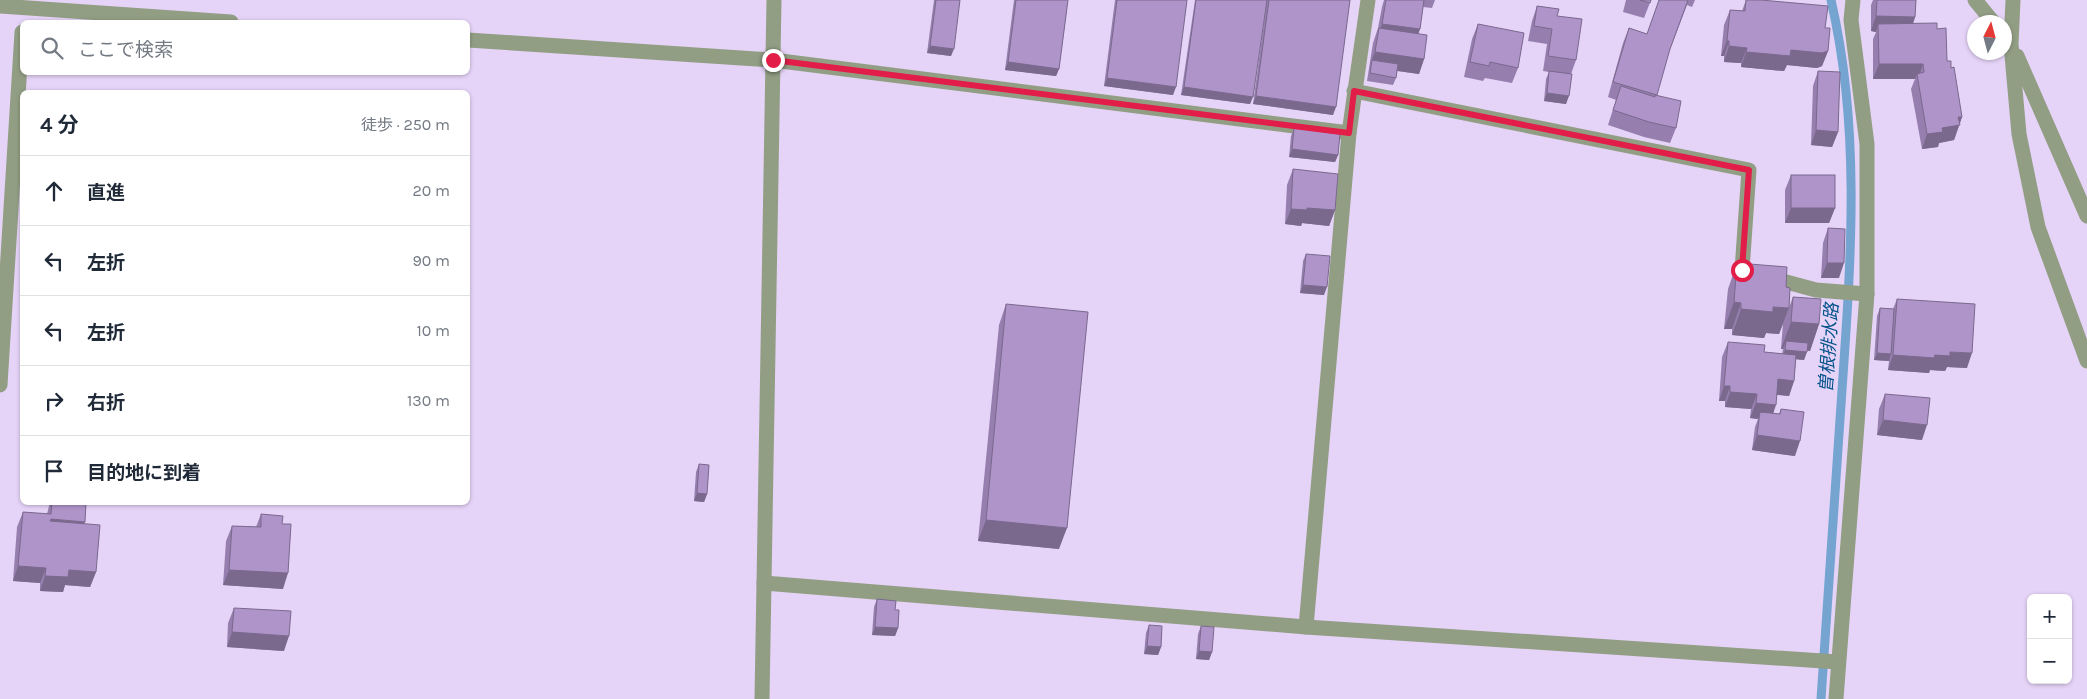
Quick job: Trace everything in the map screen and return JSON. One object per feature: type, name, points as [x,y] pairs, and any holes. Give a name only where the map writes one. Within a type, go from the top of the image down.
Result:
[{"type":"street","points":[[762,699],[774,0]]},
{"type":"street","points":[[1306,627],[1349,133],[1368,0]]},
{"type":"street","points":[[1836,699],[1836,662],[1864,294],[1867,144],[1851,20],[1853,0]]},
{"type":"street","points":[[1975,0],[1988,15]]},
{"type":"street","points":[[2011,15],[2013,0]]},
{"type":"street","points":[[0,6],[24,10],[196,20]]},
{"type":"street","points":[[470,40],[773,60],[1349,133]]},
{"type":"street","points":[[2012,49],[2087,216]]},
{"type":"street","points":[[2010,60],[2019,134],[2038,227],[2087,361]]},
{"type":"street","points":[[0,385],[20,64]]},
{"type":"street","points":[[1354,91],[1749,170],[1742,270],[1816,290],[1864,294]]},
{"type":"street","points":[[764,582],[1306,627],[1836,662]]},
{"type":"building","points":[[936,0],[960,0],[954,49],[930,46]]},
{"type":"building","points":[[1016,0],[1068,0],[1059,69],[1008,62]]},
{"type":"building","points":[[1117,0],[1187,0],[1176,87],[1107,78]]},
{"type":"building","points":[[1196,0],[1267,0],[1253,97],[1184,87]]},
{"type":"building","points":[[1269,0],[1350,0],[1336,107],[1256,96]]},
{"type":"building","points":[[1386,0],[1424,0],[1420,29],[1382,24]]},
{"type":"building","points":[[1640,0],[1651,0],[1650,3]]},
{"type":"building","points":[[1659,0],[1688,0],[1670,49],[1657,95],[1613,82],[1629,28],[1647,34]]},
{"type":"building","points":[[1746,0],[1828,6],[1825,28],[1830,28],[1828,51],[1822,53],[1791,50],[1790,56],[1746,52],[1747,48],[1729,46],[1729,41],[1727,41],[1730,10],[1745,11]]},
{"type":"building","points":[[1877,0],[1916,0],[1915,17],[1876,16]]},
{"type":"building","points":[[1537,6],[1559,9],[1557,16],[1582,19],[1576,60],[1548,56],[1552,29],[1534,26]]},
{"type":"building","points":[[1937,23],[1937,29],[1946,28],[1947,61],[1951,61],[1951,68],[1954,67],[1962,117],[1958,117],[1960,125],[1942,128],[1943,132],[1927,134],[1917,74],[1924,72],[1923,64],[1879,64],[1878,24]]},
{"type":"building","points":[[1478,24],[1524,33],[1518,68],[1490,62],[1489,66],[1470,62]]},
{"type":"building","points":[[1379,28],[1427,35],[1424,59],[1375,52]]},
{"type":"building","points":[[1372,60],[1398,64],[1396,78],[1370,73]]},
{"type":"building","points":[[1549,71],[1572,74],[1569,96],[1547,93]]},
{"type":"building","points":[[1818,71],[1840,72],[1838,132],[1816,130]]},
{"type":"building","points":[[1621,86],[1655,97],[1655,95],[1681,101],[1676,128],[1649,122],[1613,110]]},
{"type":"building","points":[[1294,128],[1340,134],[1338,155],[1292,149]]},
{"type":"building","points":[[1293,169],[1338,174],[1335,210],[1291,209]]},
{"type":"building","points":[[1791,175],[1835,175],[1835,208],[1791,208]]},
{"type":"building","points":[[1828,228],[1845,229],[1844,263],[1827,263]]},
{"type":"building","points":[[1306,254],[1330,256],[1327,287],[1303,285]]},
{"type":"building","points":[[1737,263],[1787,267],[1786,287],[1790,288],[1789,308],[1773,307],[1773,312],[1741,309],[1741,303],[1734,302]]},
{"type":"building","points":[[1793,297],[1821,299],[1819,324],[1791,322]]},
{"type":"building","points":[[1897,299],[1975,304],[1972,353],[1950,352],[1950,356],[1935,355],[1934,358],[1893,355]]},
{"type":"building","points":[[1006,304],[1088,312],[1067,528],[986,520]]},
{"type":"building","points":[[1880,308],[1894,309],[1891,354],[1877,353]]},
{"type":"building","points":[[1786,341],[1808,343],[1807,352],[1785,350]]},
{"type":"building","points":[[1728,342],[1765,345],[1764,352],[1796,355],[1794,381],[1778,379],[1776,405],[1756,403],[1757,394],[1730,392],[1730,386],[1724,386]]},
{"type":"building","points":[[1885,394],[1930,398],[1927,425],[1883,420]]},
{"type":"building","points":[[1781,409],[1804,412],[1800,441],[1757,435],[1760,412],[1780,414]]},
{"type":"building","points":[[699,464],[709,465],[707,494],[697,493]]},
{"type":"building","points":[[52,505],[86,505],[85,522],[51,519],[50,521],[100,525],[96,572],[69,570],[68,577],[45,576],[46,568],[18,566],[23,512],[51,514]]},
{"type":"building","points":[[261,514],[283,516],[282,524],[291,524],[288,573],[229,570],[232,526],[261,527]]},
{"type":"building","points":[[877,599],[896,601],[895,610],[899,610],[898,628],[875,627]]},
{"type":"building","points":[[234,608],[291,611],[289,636],[232,632]]},
{"type":"building","points":[[1149,625],[1162,626],[1161,647],[1147,646]]},
{"type":"building","points":[[1201,626],[1214,627],[1212,652],[1199,651]]},
{"type":"waterway","name":"曽根排水路","points":[[1821,699],[1848,292],[1851,195],[1847,97],[1831,0]]},
{"type":"route","points":[[773,60],[1349,133],[1354,91],[1749,170],[1742,270]]}]
